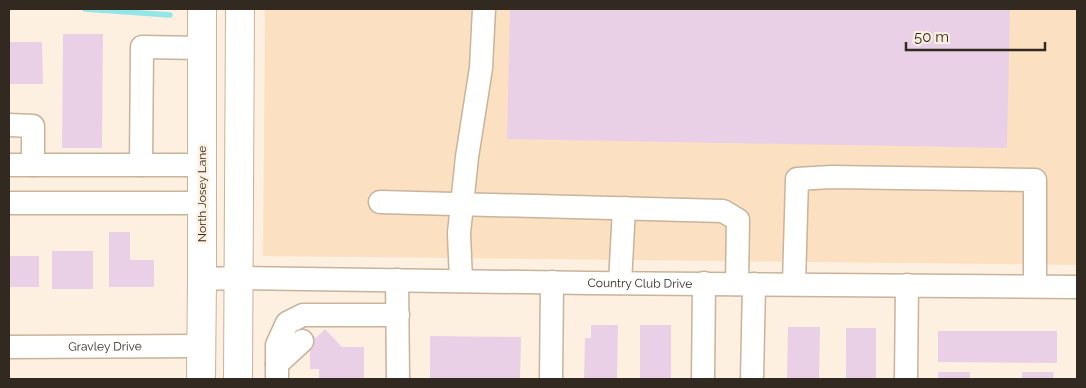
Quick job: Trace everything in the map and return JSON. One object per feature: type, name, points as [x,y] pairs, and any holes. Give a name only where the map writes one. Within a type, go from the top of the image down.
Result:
[{"type":"main road","name":"North Josey Lane","points":[[201,379],[202,9]]},
{"type":"main road","points":[[238,379],[240,9]]},
{"type":"street","points":[[461,281],[459,233],[467,157],[481,68],[484,9]]},
{"type":"street","points":[[141,165],[142,47],[202,48]]},
{"type":"street","points":[[9,126],[33,126],[33,165]]},
{"type":"street","points":[[9,165],[202,165]]},
{"type":"street","points":[[794,284],[797,179],[830,177],[1035,180],[1035,286]]},
{"type":"street","points":[[380,202],[724,211],[738,220],[752,379]]},
{"type":"street","points":[[9,203],[202,203]]},
{"type":"street","points":[[620,283],[624,208]]},
{"type":"street","name":"Country Club Drive","points":[[202,279],[1077,287]]},
{"type":"street","points":[[397,280],[398,379]]},
{"type":"street","points":[[551,379],[552,282]]},
{"type":"street","points":[[703,379],[704,284]]},
{"type":"street","points":[[906,379],[907,285]]},
{"type":"street","points":[[277,372],[277,345],[287,323],[303,315],[398,315]]},
{"type":"street","points":[[277,372],[306,337],[328,315]]},
{"type":"street","name":"Gravley Drive","points":[[9,347],[201,346]]},
{"type":"shaded area","points":[[265,9],[1077,9],[1077,265],[263,256]]},
{"type":"building","points":[[510,9],[1010,9],[1007,148],[507,139]]},
{"type":"building","points":[[63,34],[103,34],[102,148],[62,148]]},
{"type":"building","points":[[9,42],[42,42],[43,84],[9,84]]},
{"type":"building","points":[[109,232],[130,232],[130,260],[154,260],[154,287],[109,287]]},
{"type":"building","points":[[52,251],[93,251],[93,289],[52,289]]},
{"type":"building","points":[[9,256],[39,256],[39,287],[9,287]]},
{"type":"building","points":[[591,325],[618,325],[617,379],[584,379],[585,338],[591,338]]},
{"type":"building","points":[[640,325],[671,325],[671,379],[640,379]]},
{"type":"building","points":[[788,327],[820,327],[819,379],[787,379]]},
{"type":"building","points":[[846,328],[876,328],[876,379],[846,379]]},
{"type":"building","points":[[325,329],[342,347],[364,347],[364,379],[319,379],[319,369],[310,369],[310,350],[300,339],[308,330],[316,338]]},
{"type":"building","points":[[938,331],[1057,331],[1057,363],[938,362]]},
{"type":"building","points":[[430,336],[521,337],[520,379],[430,379]]},
{"type":"building","points":[[938,372],[970,372],[970,379],[938,379]]},
{"type":"building","points":[[1022,372],[1054,372],[1053,379],[1022,379]]},
{"type":"waterway","points":[[85,9],[170,15]]}]
